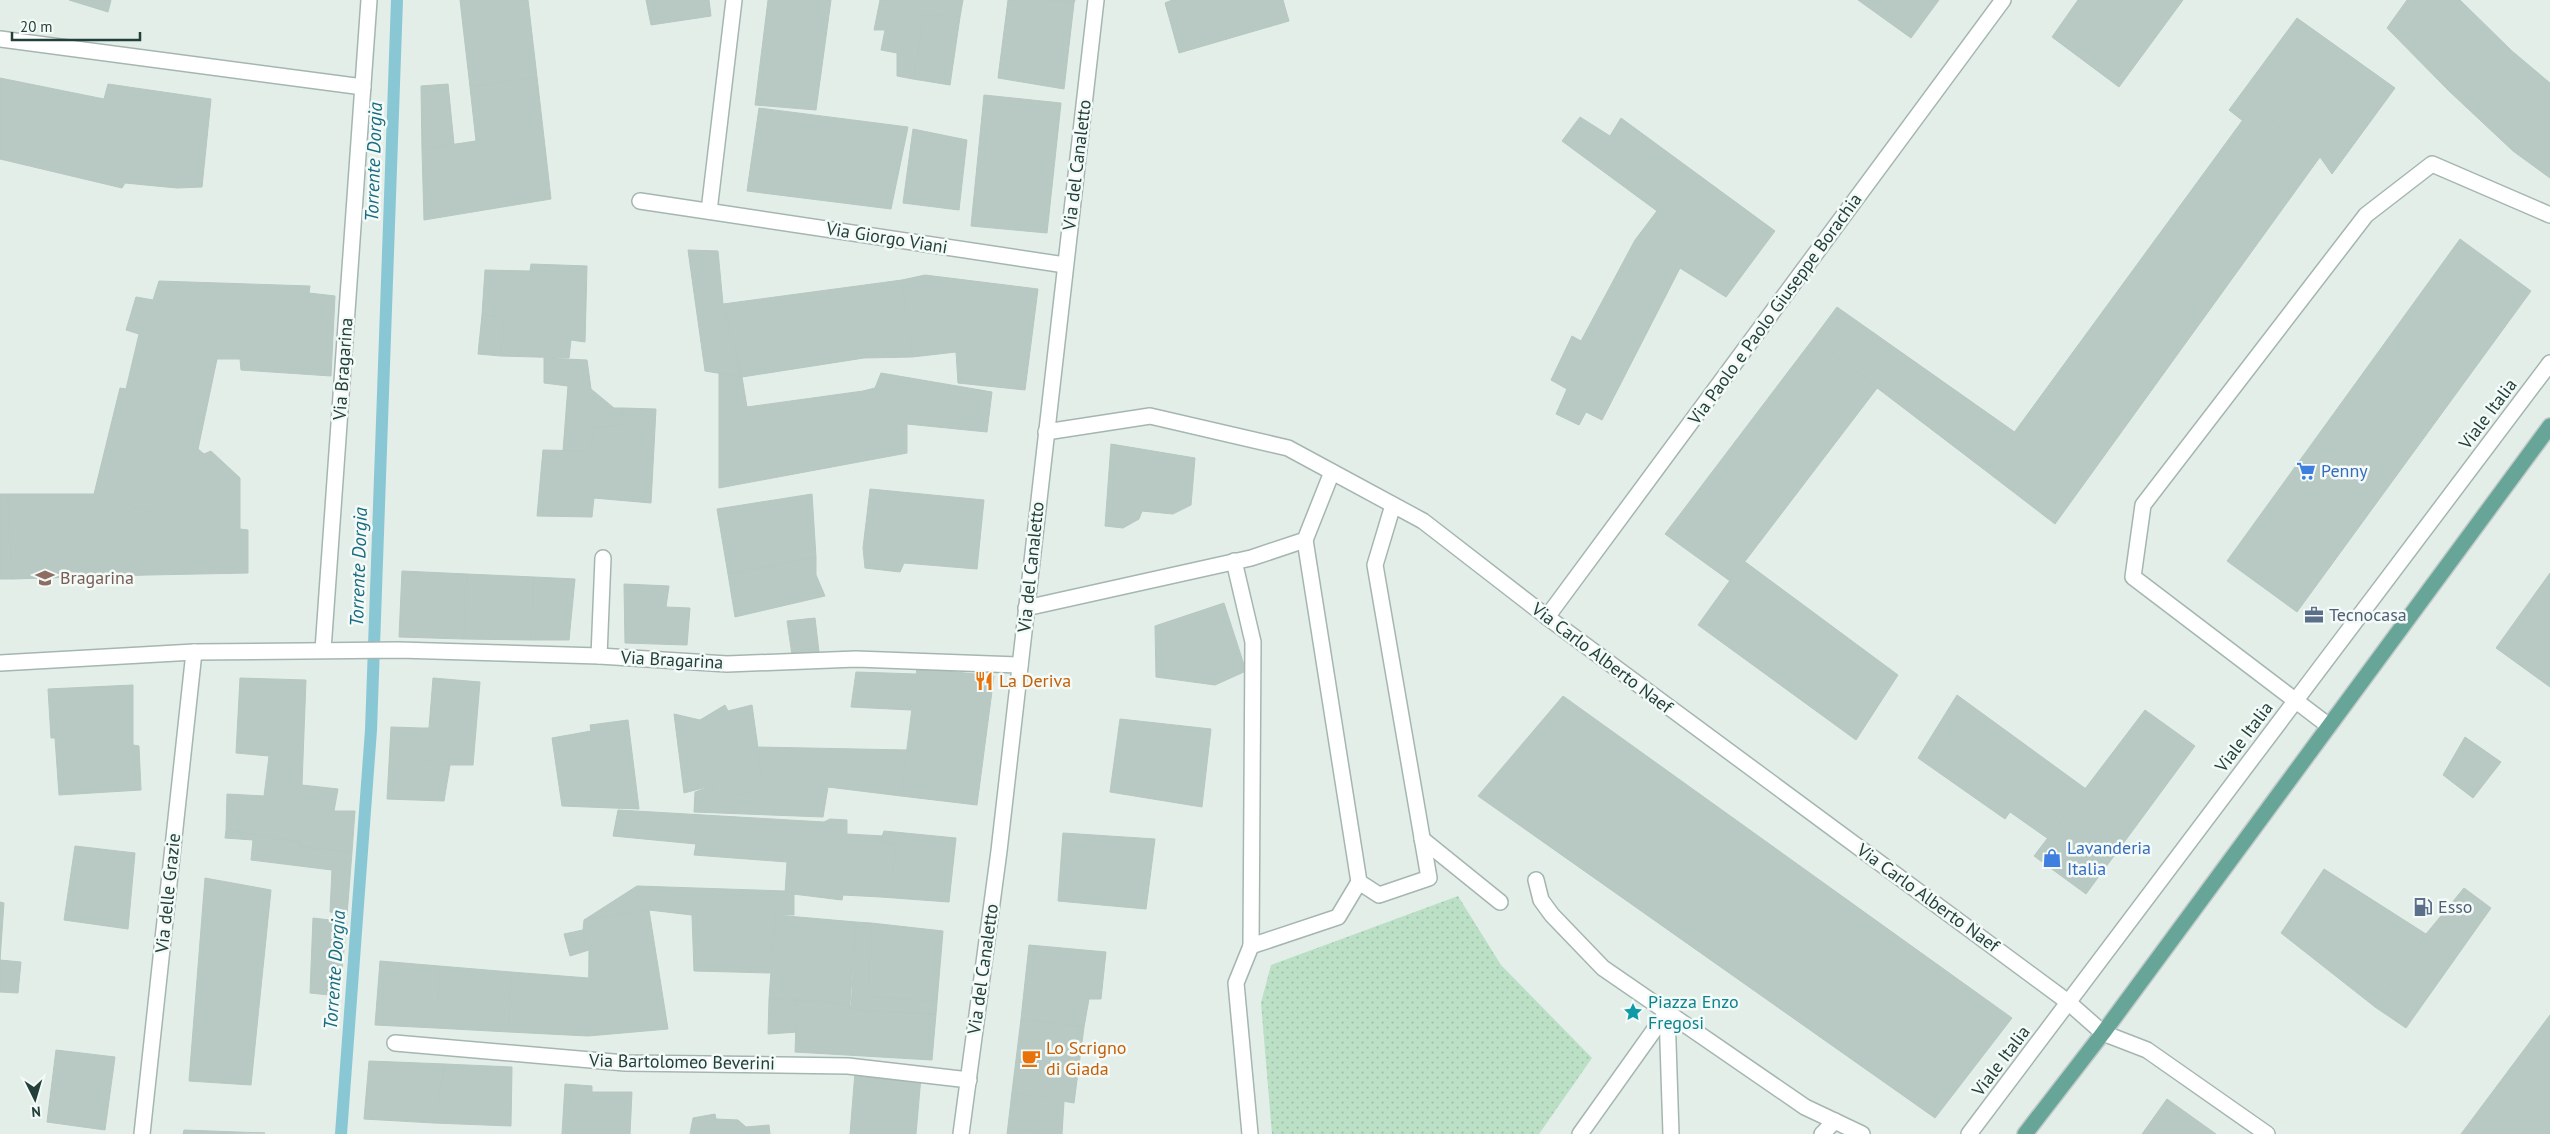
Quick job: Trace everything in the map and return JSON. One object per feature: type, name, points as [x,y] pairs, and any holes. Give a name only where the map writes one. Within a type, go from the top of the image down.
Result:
[{"type":"main road","points":[[2025,1134],[2103,1033],[2550,426]]},
{"type":"street","name":"Via Bragarina","points":[[323,650],[369,0]]},
{"type":"street","points":[[709,211],[734,0]]},
{"type":"street","name":"Via del Canaletto","points":[[961,1134],[999,851],[1096,0]]},
{"type":"street","name":"Via Paolo e Paolo Giuseppe Borachia","points":[[1547,617],[2003,0]]},
{"type":"street","points":[[0,39],[363,87]]},
{"type":"street","points":[[2329,726],[2133,577],[2143,505],[2366,215],[2432,164],[2550,215]]},
{"type":"street","name":"Via Giorgo Viani","points":[[640,201],[1066,265]]},
{"type":"street","name":"Viale Italia","points":[[1969,1134],[2550,363]]},
{"type":"street","name":"Via Carlo Alberto Naef","points":[[1046,432],[1150,416],[1288,448],[1423,522],[1547,617],[2068,1002],[2103,1033]]},
{"type":"street","points":[[1251,946],[1338,918],[1359,882],[1305,540],[1332,472]]},
{"type":"street","points":[[1359,882],[1379,895],[1429,878],[1375,566],[1392,505]]},
{"type":"street","points":[[1026,608],[1234,562],[1305,540]]},
{"type":"street","points":[[599,656],[604,558]]},
{"type":"street","points":[[1234,562],[1253,642],[1251,946],[1236,983],[1250,1134]]},
{"type":"street","name":"Via Bragarina","points":[[0,663],[194,652],[399,650],[599,656],[727,664],[856,659],[1020,665]]},
{"type":"street","name":"Via delle Grazie","points":[[142,1134],[194,652]]},
{"type":"street","points":[[1422,839],[1500,902]]},
{"type":"street","points":[[1536,880],[1541,900],[1546,908],[1603,968],[1805,1106],[1862,1134]]},
{"type":"street","points":[[1580,1134],[1667,1012]]},
{"type":"street","points":[[1667,1012],[1671,1134]]},
{"type":"street","points":[[2103,1033],[2147,1050],[2267,1134]]},
{"type":"street","name":"Via Bartolomeo Beverini","points":[[395,1044],[625,1063],[848,1066],[969,1080]]},
{"type":"street","points":[[1822,1134],[1835,1121]]},
{"type":"green space","points":[[1458,896],[1501,965],[1592,1058],[1539,1134],[1272,1134],[1261,1003],[1271,965]]},
{"type":"building","points":[[69,0],[111,0],[108,12]]},
{"type":"building","points":[[460,0],[528,0],[537,77],[470,87]]},
{"type":"building","points":[[646,0],[709,0],[711,16],[651,25]]},
{"type":"building","points":[[768,0],[831,0],[816,110],[755,105]]},
{"type":"building","points":[[880,0],[963,0],[960,17],[924,14],[913,79],[897,76],[897,53],[881,50],[885,30],[874,30]]},
{"type":"building","points":[[1008,0],[1050,0],[1074,3],[1064,89],[998,78]]},
{"type":"building","points":[[1050,0],[1075,0],[1074,3]]},
{"type":"building","points":[[1172,0],[1283,0],[1289,21],[1179,53],[1165,3]]},
{"type":"building","points":[[1858,0],[1939,0],[1911,38]]},
{"type":"building","points":[[2078,0],[2183,0],[2119,87],[2052,37]]},
{"type":"building","points":[[2407,0],[2460,0],[2512,51],[2550,83],[2550,178],[2513,151],[2449,91],[2387,28]]},
{"type":"building","points":[[924,14],[960,17],[950,85],[913,79]]},
{"type":"building","points":[[2297,18],[2395,88],[2332,174],[2320,157],[2253,106],[2243,121],[2229,110]]},
{"type":"building","points":[[537,77],[551,199],[424,220],[422,149],[476,141],[470,87]]},
{"type":"building","points":[[0,78],[104,99],[108,84],[211,99],[202,187],[177,188],[125,183],[122,188],[0,159]]},
{"type":"building","points":[[448,84],[454,144],[422,149],[421,86]]},
{"type":"building","points":[[984,95],[1061,103],[1047,233],[971,226]]},
{"type":"building","points":[[2253,106],[2320,157],[2055,524],[1986,471]]},
{"type":"building","points":[[759,108],[908,127],[891,209],[747,191]]},
{"type":"building","points":[[1580,117],[1610,136],[1621,118],[1775,231],[1726,297],[1680,268],[1602,420],[1586,412],[1579,425],[1556,414],[1567,389],[1551,380],[1572,336],[1581,341],[1635,240],[1657,211],[1562,141]]},
{"type":"building","points":[[913,129],[967,140],[959,210],[903,203]]},
{"type":"building","points":[[2460,239],[2531,291],[2297,612],[2227,561]]},
{"type":"building","points":[[688,250],[718,251],[723,304],[742,377],[705,371]]},
{"type":"building","points":[[531,264],[587,266],[585,342],[571,340],[569,358],[501,356],[503,317],[482,315],[485,270],[530,271]]},
{"type":"building","points":[[925,275],[1038,289],[1025,390],[958,383],[956,352],[912,357],[902,280]]},
{"type":"building","points":[[902,280],[912,357],[864,358],[742,377],[723,304]]},
{"type":"building","points":[[159,281],[310,286],[309,293],[335,296],[331,376],[241,370],[240,359],[217,359],[198,449],[204,454],[211,451],[240,478],[240,529],[248,530],[248,573],[148,575],[148,540],[156,538],[155,514],[94,494],[120,388],[126,389],[139,334],[126,330],[136,297],[153,300]]},
{"type":"building","points":[[1837,307],[2016,433],[1986,471],[1813,339]]},
{"type":"building","points":[[482,315],[503,317],[501,356],[478,354]]},
{"type":"building","points":[[1813,339],[1878,387],[1730,581],[1665,534]]},
{"type":"building","points":[[544,358],[587,360],[591,389],[614,408],[623,408],[620,426],[594,427],[589,451],[563,451],[568,386],[544,383]]},
{"type":"building","points":[[719,373],[742,377],[747,407],[875,388],[881,373],[992,392],[987,432],[907,424],[907,453],[719,488]]},
{"type":"building","points":[[623,408],[656,409],[651,503],[594,498],[592,517],[537,516],[543,450],[589,451],[594,427],[620,426]]},
{"type":"building","points":[[1111,444],[1195,458],[1191,505],[1173,514],[1142,511],[1139,519],[1123,528],[1105,526]]},
{"type":"building","points":[[870,489],[984,500],[977,569],[904,563],[900,572],[865,568],[863,548]]},
{"type":"building","points":[[0,494],[8,494],[12,579],[0,579]]},
{"type":"building","points":[[8,494],[94,494],[155,514],[156,538],[148,540],[148,575],[12,579]]},
{"type":"building","points":[[812,494],[816,557],[728,574],[717,509]]},
{"type":"building","points":[[816,557],[816,575],[825,596],[735,617],[728,574]]},
{"type":"building","points":[[1744,561],[1898,675],[1856,740],[1698,625]]},
{"type":"building","points":[[402,571],[467,574],[464,639],[399,637]]},
{"type":"building","points":[[2550,573],[2550,687],[2496,648]]},
{"type":"building","points":[[467,574],[534,577],[531,640],[464,639]]},
{"type":"building","points":[[534,577],[575,579],[569,640],[531,640]]},
{"type":"building","points":[[624,584],[669,586],[666,607],[690,608],[687,645],[625,643]]},
{"type":"building","points":[[1224,603],[1246,671],[1215,685],[1156,677],[1155,626]]},
{"type":"building","points":[[815,618],[819,652],[792,655],[787,621]]},
{"type":"building","points":[[917,668],[994,676],[977,805],[901,796]]},
{"type":"building","points":[[856,672],[916,674],[911,710],[851,707]]},
{"type":"building","points":[[240,678],[306,680],[302,785],[338,789],[334,811],[355,811],[352,852],[299,847],[300,842],[226,830],[227,794],[264,796],[269,756],[236,753]]},
{"type":"building","points":[[433,678],[480,682],[473,765],[450,765],[421,761],[421,728],[429,728]]},
{"type":"building","points":[[133,685],[133,745],[139,746],[141,790],[59,795],[55,738],[51,738],[48,689]]},
{"type":"building","points":[[1957,695],[2086,789],[2047,838],[2010,812],[2005,819],[1918,758]]},
{"type":"building","points":[[1563,696],[2012,1018],[1935,1118],[1478,796]]},
{"type":"building","points":[[725,705],[728,711],[752,705],[764,791],[714,798],[714,785],[684,793],[674,714],[700,720]]},
{"type":"building","points":[[2145,710],[2195,746],[2086,894],[2034,856]]},
{"type":"building","points":[[1120,719],[1211,729],[1202,807],[1110,792]]},
{"type":"building","points":[[628,720],[639,809],[562,806],[552,738],[591,731],[590,725]]},
{"type":"building","points":[[391,727],[421,728],[421,761],[450,765],[444,801],[387,799]]},
{"type":"building","points":[[2465,737],[2501,762],[2473,798],[2443,775]]},
{"type":"building","points":[[757,747],[907,750],[901,796],[828,787],[823,817],[694,812],[695,792],[714,785],[714,798],[764,791]]},
{"type":"building","points":[[618,810],[824,822],[830,819],[847,820],[847,834],[883,836],[880,842],[896,844],[891,891],[880,891],[881,897],[843,895],[842,900],[785,893],[787,862],[694,855],[696,844],[613,836]]},
{"type":"building","points":[[226,830],[300,842],[299,847],[352,852],[347,915],[330,912],[332,870],[251,860],[253,840],[225,838]]},
{"type":"building","points":[[884,831],[956,838],[949,902],[881,897],[880,891],[891,891],[896,844],[880,842]]},
{"type":"building","points":[[1063,833],[1155,839],[1146,909],[1058,901]]},
{"type":"building","points":[[75,846],[135,853],[128,929],[64,920]]},
{"type":"building","points":[[2324,869],[2426,934],[2375,1007],[2281,933]]},
{"type":"building","points":[[205,878],[271,890],[251,1085],[189,1081]]},
{"type":"building","points":[[637,886],[785,891],[794,893],[794,915],[775,915],[770,973],[694,971],[692,915],[649,910],[584,920]]},
{"type":"building","points":[[2464,888],[2491,908],[2406,1028],[2375,1007],[2426,934]]},
{"type":"building","points":[[0,902],[4,903],[0,960]]},
{"type":"building","points":[[649,910],[668,1029],[588,1036],[589,950],[583,930],[584,920]]},
{"type":"building","points":[[775,915],[856,922],[850,1004],[769,999]]},
{"type":"building","points":[[313,918],[347,922],[339,996],[310,993]]},
{"type":"building","points":[[856,922],[871,923],[868,996],[937,1002],[936,1014],[851,1010]]},
{"type":"building","points":[[871,923],[943,931],[937,1002],[868,996]]},
{"type":"building","points":[[583,930],[589,950],[570,956],[564,934]]},
{"type":"building","points":[[1029,945],[1106,952],[1101,999],[1089,999],[1084,1027],[1021,1019]]},
{"type":"building","points":[[0,960],[21,962],[18,993],[0,992]]},
{"type":"building","points":[[380,961],[439,966],[436,1028],[375,1025]]},
{"type":"building","points":[[439,966],[511,972],[509,1032],[436,1028]]},
{"type":"building","points":[[511,972],[588,978],[588,1036],[509,1032]]},
{"type":"building","points":[[769,999],[797,1000],[798,1032],[768,1034]]},
{"type":"building","points":[[797,1000],[850,1004],[851,1010],[936,1014],[932,1060],[795,1052]]},
{"type":"building","points":[[2550,1015],[2550,1134],[2461,1134]]},
{"type":"building","points":[[1021,1019],[1084,1027],[1074,1103],[1012,1092]]},
{"type":"building","points":[[56,1050],[115,1057],[105,1130],[47,1122]]},
{"type":"building","points":[[369,1061],[445,1064],[434,1123],[364,1119]]},
{"type":"building","points":[[445,1064],[512,1067],[511,1126],[434,1123]]},
{"type":"building","points":[[855,1072],[921,1077],[916,1134],[850,1134]]},
{"type":"building","points":[[565,1084],[592,1086],[592,1092],[632,1092],[630,1134],[562,1134]]},
{"type":"building","points":[[1012,1092],[1064,1102],[1062,1134],[1044,1134],[1008,1126]]},
{"type":"building","points":[[2167,1099],[2216,1134],[2142,1134]]},
{"type":"building","points":[[715,1114],[716,1119],[738,1120],[746,1127],[769,1125],[770,1134],[690,1134],[693,1118]]},
{"type":"building","points":[[1008,1126],[1044,1134],[1007,1134]]},
{"type":"building","points":[[184,1130],[265,1133],[183,1134]]},
{"type":"waterway","name":"Torrente Dorgia","points":[[341,1134],[371,730],[397,0]]},
{"type":"place","name":"Penny","points":[[2306,471]]},
{"type":"place","name":"Bragarina","points":[[45,578]]},
{"type":"place","name":"Tecnocasa","points":[[2314,615]]},
{"type":"place","name":"La Deriva","points":[[984,681]]},
{"type":"place","name":"Lavanderia Italia","points":[[2052,858]]},
{"type":"place","name":"Esso","points":[[2423,907]]},
{"type":"place","name":"Piazza Enzo Fregosi","points":[[1633,1012]]},
{"type":"place","name":"Lo Scrigno di Giada","points":[[1031,1058]]}]
